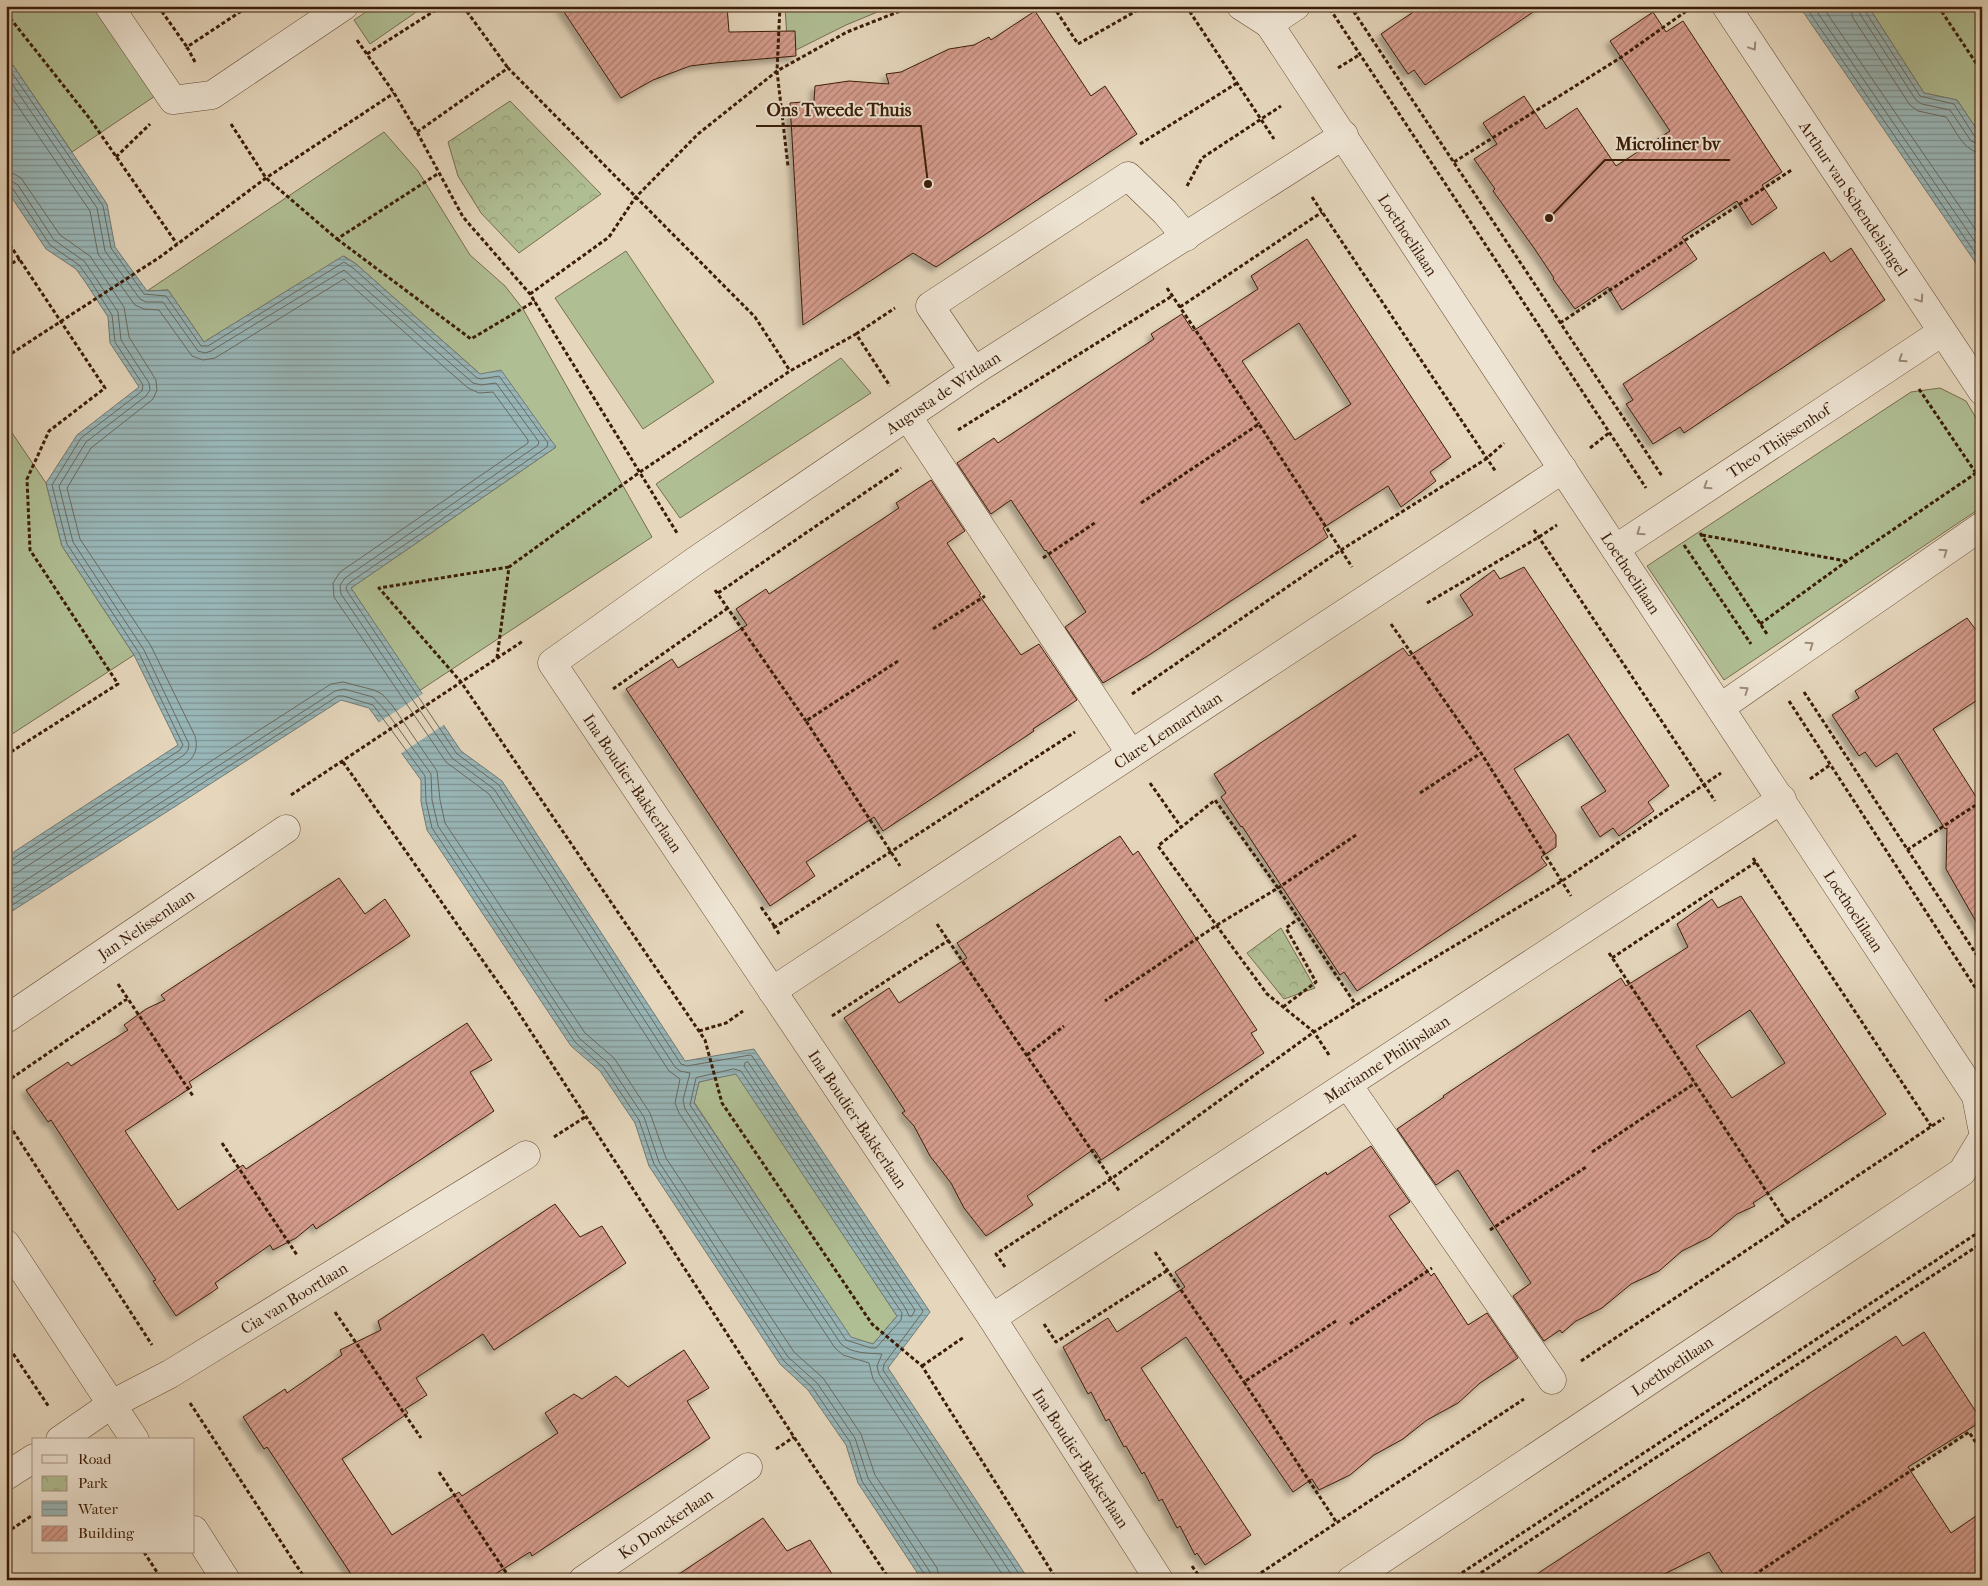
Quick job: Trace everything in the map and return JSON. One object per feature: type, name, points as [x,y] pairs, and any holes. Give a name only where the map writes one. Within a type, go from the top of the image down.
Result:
[{"type":"street","points":[[109,6],[173,100],[212,95],[340,9]]},
{"type":"street","name":"Loethoelilaan","points":[[1241,6],[1267,15],[1344,136],[1976,1096],[1982,1127]]},
{"type":"street","points":[[1267,15],[1296,6]]},
{"type":"street","name":"Arthur van Schendelsingel","points":[[1726,6],[1982,391]]},
{"type":"street","name":"Augusta de Witlaan","points":[[552,663],[695,562],[974,371],[1344,136]]},
{"type":"street","points":[[974,371],[930,306],[1128,176],[1164,212],[1186,238]]},
{"type":"street","name":"Theo Thijssenhof","points":[[1615,548],[1942,332]]},
{"type":"street","points":[[908,417],[1131,754]]},
{"type":"street","name":"Clare Lennartlaan","points":[[772,991],[1563,469]]},
{"type":"street","points":[[1721,707],[1982,526]]},
{"type":"street","name":"Ina Boudier-Bakkerlaan","points":[[552,663],[992,1318],[1159,1580]]},
{"type":"street","name":"Marianne Philipslaan","points":[[992,1318],[1782,799]]},
{"type":"street","name":"Jan Nelissenlaan","points":[[6,1019],[286,830]]},
{"type":"street","points":[[1348,1085],[1552,1380]]},
{"type":"street","name":"Loethoelilaan","points":[[1351,1580],[1962,1172],[1982,1139]]},
{"type":"street","name":"Cia van Boortlaan","points":[[64,1437],[112,1404],[170,1374],[526,1155]]},
{"type":"street","points":[[6,1244],[134,1438]]},
{"type":"street","points":[[6,1476],[32,1459]]},
{"type":"street","name":"Ko Donckerlaan","points":[[583,1580],[748,1467]]},
{"type":"street","points":[[195,1532],[226,1580]]},
{"type":"path","points":[[158,6],[186,47],[212,95],[266,178],[337,239],[471,339],[535,301]]},
{"type":"path","points":[[186,47],[249,6]]},
{"type":"path","points":[[367,55],[442,6]]},
{"type":"path","points":[[463,6],[508,68],[755,317],[790,371]]},
{"type":"path","points":[[780,6],[777,71],[788,166]]},
{"type":"path","points":[[530,294],[610,237],[635,198],[698,134],[777,71],[847,32],[914,6]]},
{"type":"path","points":[[1053,6],[1078,44],[1144,6]]},
{"type":"path","points":[[1186,6],[1931,1126]]},
{"type":"path","points":[[1328,6],[1359,54]]},
{"type":"path","points":[[1350,6],[1702,535],[1982,963]]},
{"type":"path","points":[[1355,13],[1365,6]]},
{"type":"path","points":[[1454,162],[1620,58],[1692,6]]},
{"type":"path","points":[[1938,6],[1982,72]]},
{"type":"path","points":[[340,9],[367,55],[394,93],[418,132],[463,217],[535,301],[695,562],[806,720],[890,852],[1111,1179],[1336,1523]]},
{"type":"path","points":[[6,13],[90,119],[177,244]]},
{"type":"path","points":[[418,132],[508,68]]},
{"type":"path","points":[[1128,176],[1122,156],[1237,83]]},
{"type":"path","points":[[6,357],[160,257],[266,178],[394,93]]},
{"type":"path","points":[[116,157],[173,100]]},
{"type":"path","points":[[1560,323],[1822,151]]},
{"type":"path","points":[[337,239],[439,173]]},
{"type":"path","points":[[1180,307],[1322,212]]},
{"type":"path","points":[[6,239],[105,388],[49,431],[27,479],[30,550],[118,684],[6,755]]},
{"type":"path","points":[[6,266],[20,259]]},
{"type":"path","points":[[1149,261],[1259,424],[1371,596],[1480,753],[1590,925],[1788,1224]]},
{"type":"path","points":[[930,306],[916,294],[856,334],[790,371],[640,472],[509,567],[379,588],[461,682],[706,1040],[722,1103],[872,1324],[922,1366],[1057,1580]]},
{"type":"path","points":[[856,334],[908,417]]},
{"type":"path","points":[[1899,360],[1982,482]]},
{"type":"path","points":[[1141,503],[1259,424]]},
{"type":"path","points":[[890,852],[1104,713],[1341,550],[1486,459]]},
{"type":"path","points":[[1760,624],[1975,472],[1982,469]]},
{"type":"path","points":[[933,629],[1014,578],[1096,522]]},
{"type":"path","points":[[1702,535],[1847,562]]},
{"type":"path","points":[[1424,605],[1539,538]]},
{"type":"path","points":[[497,658],[509,567]]},
{"type":"path","points":[[584,710],[728,608]]},
{"type":"path","points":[[1391,624],[1400,620]]},
{"type":"path","points":[[806,720],[898,661]]},
{"type":"path","points":[[369,743],[442,694]]},
{"type":"path","points":[[1111,1179],[1314,1032],[1562,881],[1750,752]]},
{"type":"path","points":[[1420,794],[1480,753]]},
{"type":"path","points":[[1131,754],[1181,828]]},
{"type":"path","points":[[343,762],[510,998],[585,1117],[783,1421],[890,1580]]},
{"type":"path","points":[[1348,1085],[1314,1032],[1267,994],[1158,846],[1215,800],[1278,888],[1356,1005]]},
{"type":"path","points":[[1907,850],[1982,801]]},
{"type":"path","points":[[1105,1001],[1356,835]]},
{"type":"path","points":[[1612,958],[1756,862]]},
{"type":"path","points":[[1283,1008],[1316,982],[1286,928],[1298,919]]},
{"type":"path","points":[[99,957],[193,1096]]},
{"type":"path","points":[[699,1031],[726,1023],[772,991]]},
{"type":"path","points":[[6,1082],[127,998]]},
{"type":"path","points":[[1026,1054],[1064,1026]]},
{"type":"path","points":[[1592,1152],[1695,1083]]},
{"type":"path","points":[[1250,1580],[1788,1224],[1976,1096]]},
{"type":"path","points":[[222,1143],[421,1438]]},
{"type":"path","points":[[1350,1324],[1460,1248],[1586,1167]]},
{"type":"path","points":[[1451,1580],[1982,1230]]},
{"type":"path","points":[[1470,1580],[1982,1242]]},
{"type":"path","points":[[922,1366],[992,1318]]},
{"type":"path","points":[[1244,1382],[1336,1321]]},
{"type":"path","points":[[6,1343],[64,1437]]},
{"type":"path","points":[[1754,1575],[1969,1432],[1982,1452]]},
{"type":"path","points":[[439,1472],[511,1580]]},
{"type":"path","points":[[6,1534],[32,1515]]},
{"type":"path","points":[[145,1554],[162,1580]]},
{"type":"green space","points":[[6,6],[99,6],[155,96],[72,152],[6,55]]},
{"type":"green space","points":[[375,6],[425,6],[370,44],[354,20]]},
{"type":"green space","points":[[892,6],[846,25],[788,54],[785,7]]},
{"type":"green space","points":[[1868,6],[1981,6],[1982,137],[1957,100],[1924,93]]},
{"type":"green space","points":[[510,101],[601,194],[519,253],[481,213],[458,176],[448,142]]},
{"type":"green space","points":[[384,132],[418,171],[470,255],[505,286],[523,309],[652,537],[419,691],[351,588],[556,447],[480,374],[356,264],[344,256],[204,342],[168,290],[147,291]]},
{"type":"green space","points":[[626,251],[714,382],[643,429],[555,298]]},
{"type":"green space","points":[[841,358],[871,393],[680,518],[656,484]]},
{"type":"green space","points":[[1940,388],[1966,401],[1982,428],[1982,507],[1724,680],[1647,566],[1911,392]]},
{"type":"green space","points":[[6,424],[46,483],[62,546],[134,655],[6,738]]},
{"type":"green space","points":[[1281,928],[1315,988],[1284,999],[1247,953]]},
{"type":"green space","points":[[736,1073],[897,1316],[873,1344],[851,1338],[694,1102],[699,1082]]},
{"type":"water","points":[[1799,6],[1868,6],[1924,93],[1957,100],[1982,137],[1982,272]]},
{"type":"water","points":[[6,55],[107,204],[115,247],[147,291],[168,290],[204,342],[343,256],[356,264],[480,374],[501,370],[556,447],[351,588],[461,751],[502,781],[685,1061],[754,1049],[930,1312],[888,1368],[1029,1580],[922,1580],[858,1483],[846,1445],[808,1390],[780,1364],[649,1166],[635,1123],[600,1071],[571,1046],[427,830],[421,802],[421,780],[369,708],[341,700],[6,915],[6,857],[178,745],[134,655],[62,546],[46,483],[77,435],[139,387],[110,343],[108,317],[86,283],[76,269],[46,249],[6,189]],"holes":[[[736,1074],[897,1316],[873,1344],[851,1337],[694,1103],[699,1082]]]},
{"type":"pier","points":[[424,693],[445,724],[400,754],[378,723]]},
{"type":"building","points":[[560,6],[727,6],[729,32],[795,31],[796,56],[690,66],[653,80],[621,98]]},
{"type":"building","points":[[1422,6],[1542,6],[1425,85],[1414,70],[1408,74],[1381,34]]},
{"type":"building","points":[[1035,11],[1091,96],[1105,86],[1137,134],[936,267],[913,253],[803,325],[790,103],[814,101],[815,86],[849,81],[889,84],[886,74],[901,72],[949,49],[974,45],[989,37],[991,40]]},
{"type":"building","points":[[1653,12],[1666,32],[1683,21],[1782,172],[1762,185],[1777,208],[1752,225],[1737,201],[1682,237],[1697,259],[1622,310],[1608,287],[1575,309],[1493,191],[1495,189],[1474,159],[1497,144],[1483,123],[1524,96],[1546,129],[1577,108],[1616,166],[1670,131],[1610,41]]},
{"type":"building","points":[[1307,239],[1451,457],[1430,472],[1436,481],[1401,507],[1388,486],[1323,528],[1328,537],[1146,657],[1103,683],[1065,627],[1086,612],[1046,550],[1011,500],[991,514],[957,463],[994,438],[998,443],[1154,339],[1151,334],[1182,314],[1193,331],[1258,289],[1251,276]],"holes":[[[1299,323],[1351,404],[1295,440],[1242,361]]]},
{"type":"building","points":[[1851,248],[1885,300],[1684,433],[1680,427],[1653,444],[1626,404],[1633,400],[1623,384],[1824,252],[1831,262]]},
{"type":"building","points":[[931,480],[965,531],[947,543],[981,594],[979,595],[1021,655],[1039,644],[1077,700],[1033,729],[1034,731],[883,831],[874,817],[806,862],[815,876],[770,906],[626,689],[672,659],[678,668],[747,625],[736,609],[766,589],[769,594],[872,526],[899,508],[896,503]]},
{"type":"building","points":[[1524,567],[1669,786],[1648,802],[1654,811],[1619,836],[1613,828],[1600,837],[1581,807],[1606,791],[1568,734],[1514,769],[1556,835],[1556,847],[1541,857],[1547,865],[1357,991],[1344,972],[1340,975],[1221,797],[1226,793],[1214,774],[1403,648],[1409,656],[1473,615],[1460,595],[1494,570],[1500,579]]},
{"type":"building","points":[[1967,618],[1982,638],[1982,697],[1933,729],[1982,806],[1982,932],[1946,869],[1947,828],[1945,829],[1897,753],[1876,767],[1865,752],[1859,756],[1832,715],[1859,698],[1855,691]]},
{"type":"building","points":[[1120,836],[1133,855],[1138,851],[1257,1030],[1251,1033],[1264,1053],[1101,1160],[1094,1149],[1027,1196],[1033,1205],[986,1236],[964,1208],[951,1183],[930,1156],[914,1126],[902,1113],[905,1111],[844,1018],[889,988],[899,1003],[967,958],[957,943]]},
{"type":"building","points":[[339,878],[365,914],[385,899],[410,936],[189,1082],[192,1087],[125,1131],[178,1210],[243,1165],[246,1169],[467,1023],[492,1060],[470,1072],[494,1111],[316,1229],[313,1224],[296,1238],[273,1250],[270,1245],[215,1283],[218,1288],[176,1316],[153,1281],[156,1280],[51,1120],[48,1122],[26,1090],[68,1062],[71,1066],[128,1030],[124,1025],[146,1009],[165,1000],[161,995]]},
{"type":"building","points":[[1741,896],[1886,1114],[1753,1203],[1755,1206],[1737,1214],[1710,1237],[1682,1251],[1659,1271],[1631,1284],[1602,1308],[1576,1321],[1562,1333],[1560,1330],[1544,1341],[1513,1296],[1531,1283],[1458,1170],[1436,1185],[1397,1129],[1443,1096],[1621,978],[1626,986],[1688,947],[1677,924],[1712,899],[1718,908]],"holes":[[[1750,1010],[1785,1063],[1732,1098],[1696,1046]]]},
{"type":"building","points":[[1371,1146],[1410,1202],[1389,1216],[1431,1276],[1434,1273],[1468,1325],[1487,1313],[1518,1358],[1480,1383],[1458,1403],[1427,1420],[1403,1439],[1374,1455],[1350,1475],[1319,1490],[1312,1479],[1293,1492],[1186,1337],[1141,1368],[1251,1535],[1205,1565],[1197,1553],[1195,1555],[1180,1526],[1177,1528],[1162,1499],[1159,1501],[1144,1472],[1142,1474],[1126,1446],[1124,1447],[1109,1419],[1106,1421],[1091,1392],[1088,1394],[1063,1347],[1108,1318],[1117,1332],[1185,1287],[1175,1272],[1326,1172],[1327,1175]]},
{"type":"building","points":[[555,1204],[580,1237],[602,1226],[626,1263],[494,1350],[483,1334],[416,1378],[427,1395],[405,1409],[408,1413],[342,1459],[392,1535],[459,1492],[462,1496],[558,1433],[545,1413],[574,1394],[582,1399],[616,1376],[628,1387],[684,1350],[709,1388],[687,1401],[710,1438],[532,1556],[530,1552],[486,1580],[355,1580],[267,1447],[264,1449],[243,1417],[285,1389],[287,1393],[342,1355],[340,1350],[381,1330],[378,1321]]},
{"type":"building","points":[[1924,1332],[1982,1421],[1908,1467],[1951,1533],[1982,1512],[1982,1580],[1727,1580],[1709,1552],[1652,1580],[1528,1580],[1896,1336],[1903,1346]]},
{"type":"building","points":[[763,1518],[787,1551],[810,1540],[836,1580],[670,1580]]},
{"type":"place","name":"Ons Tweede Thuis","points":[[928,184]]},
{"type":"place","name":"Microliner bv","points":[[1549,218]]}]
